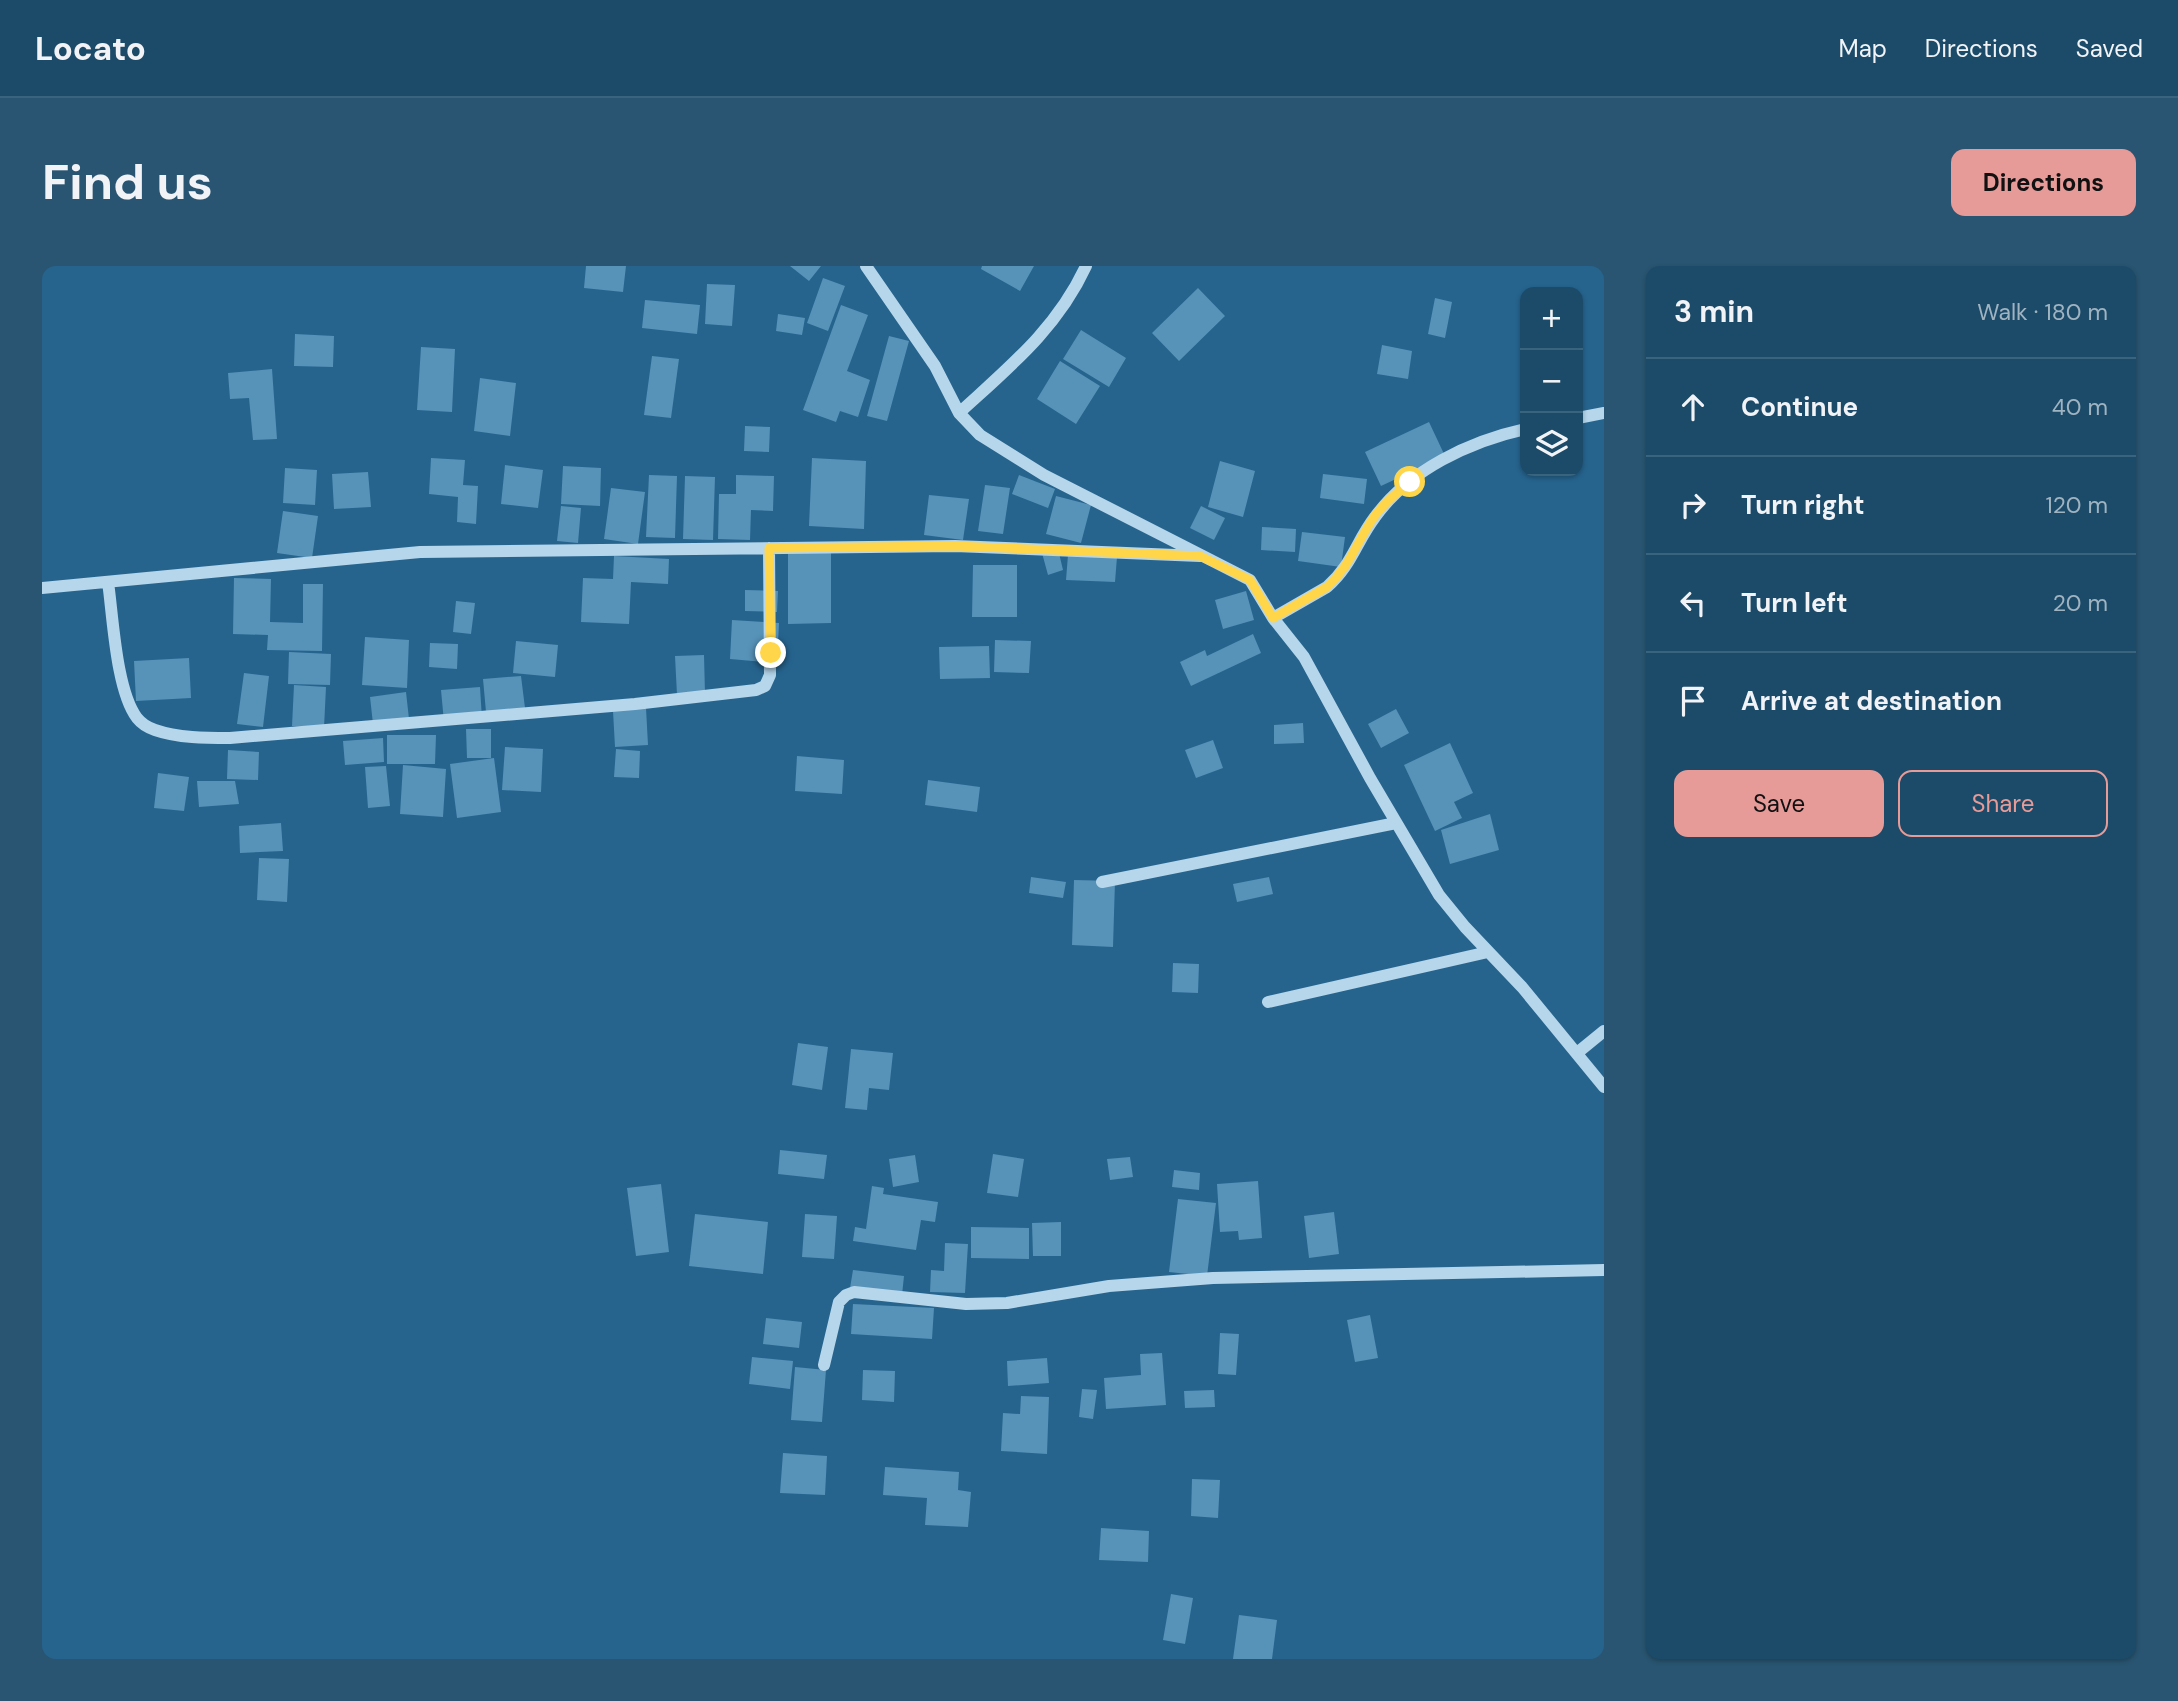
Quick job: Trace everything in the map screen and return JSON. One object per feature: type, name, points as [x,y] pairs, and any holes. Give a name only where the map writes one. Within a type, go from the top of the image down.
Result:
[{"type":"street","points":[[866,266],[935,366],[958,413],[980,435],[1044,475],[1250,580],[1273,618],[1304,657],[1395,823],[1439,895],[1465,927],[1522,987],[1604,1087]]},
{"type":"street","points":[[958,413],[1040,338],[1062,309],[1086,266]]},
{"type":"street","points":[[1583,417],[1604,413]]},
{"type":"street","points":[[1273,618],[1334,581],[1351,560],[1374,518],[1395,494],[1410,482],[1449,455],[1520,430]]},
{"type":"street","points":[[42,588],[420,552],[954,546],[1200,556]]},
{"type":"street","points":[[108,582],[120,673],[130,706],[138,720],[154,730],[172,734],[230,738],[635,704],[756,690],[765,686],[770,675],[769,548]]},
{"type":"street","points":[[1102,882],[1395,823]]},
{"type":"street","points":[[1268,1002],[1488,952]]},
{"type":"street","points":[[1577,1053],[1604,1031]]},
{"type":"street","points":[[824,1365],[839,1302],[854,1292],[966,1304],[1007,1303],[1109,1286],[1213,1278],[1604,1270]]},
{"type":"building","points":[[586,266],[626,266],[623,292],[584,288]]},
{"type":"building","points":[[790,266],[821,266],[809,281]]},
{"type":"building","points":[[982,266],[1034,266],[1020,291],[981,269]]},
{"type":"building","points":[[823,278],[845,286],[828,331],[807,323]]},
{"type":"building","points":[[707,284],[735,285],[732,326],[705,324]]},
{"type":"building","points":[[1198,288],[1225,316],[1179,361],[1152,333]]},
{"type":"building","points":[[1435,298],[1452,302],[1445,338],[1428,334]]},
{"type":"building","points":[[645,300],[700,305],[697,334],[642,328]]},
{"type":"building","points":[[841,305],[868,315],[847,371],[870,380],[858,417],[840,411],[836,422],[803,410]]},
{"type":"building","points":[[778,314],[805,318],[802,335],[776,331]]},
{"type":"building","points":[[1081,330],[1126,358],[1109,387],[1063,359]]},
{"type":"building","points":[[295,334],[334,336],[333,367],[294,366]]},
{"type":"building","points":[[889,336],[909,341],[887,421],[867,416]]},
{"type":"building","points":[[1382,345],[1412,351],[1408,379],[1377,374]]},
{"type":"building","points":[[421,347],[455,349],[452,412],[417,410]]},
{"type":"building","points":[[652,356],[679,359],[671,418],[644,415]]},
{"type":"building","points":[[1060,361],[1100,386],[1076,424],[1037,399]]},
{"type":"building","points":[[272,369],[277,439],[253,440],[249,398],[230,399],[228,373]]},
{"type":"building","points":[[480,378],[516,383],[510,436],[474,431]]},
{"type":"building","points":[[1429,422],[1445,456],[1381,486],[1365,452]]},
{"type":"building","points":[[745,426],[770,427],[769,452],[744,451]]},
{"type":"building","points":[[431,458],[465,460],[463,485],[478,486],[476,524],[457,522],[458,497],[429,494]]},
{"type":"building","points":[[812,458],[866,461],[864,529],[809,526]]},
{"type":"building","points":[[1220,461],[1255,471],[1243,517],[1208,507]]},
{"type":"building","points":[[505,465],[543,470],[538,508],[501,504]]},
{"type":"building","points":[[563,466],[601,468],[600,506],[561,504]]},
{"type":"building","points":[[285,468],[317,470],[315,505],[283,503]]},
{"type":"building","points":[[368,472],[371,507],[334,509],[332,474]]},
{"type":"building","points":[[1323,474],[1367,479],[1364,504],[1320,498]]},
{"type":"building","points":[[649,475],[677,476],[675,538],[646,537]]},
{"type":"building","points":[[736,475],[774,476],[773,511],[751,510],[750,540],[718,539],[719,494],[736,494]]},
{"type":"building","points":[[1019,475],[1055,489],[1048,508],[1012,494]]},
{"type":"building","points":[[685,476],[715,477],[713,540],[683,539]]},
{"type":"building","points":[[985,485],[1010,488],[1003,534],[978,531]]},
{"type":"building","points":[[611,488],[645,492],[638,544],[604,539]]},
{"type":"building","points":[[929,495],[969,499],[963,540],[924,535]]},
{"type":"building","points":[[1056,496],[1091,505],[1081,543],[1046,534]]},
{"type":"building","points":[[561,506],[581,508],[578,543],[557,541]]},
{"type":"building","points":[[1201,506],[1225,518],[1214,540],[1190,528]]},
{"type":"building","points":[[283,511],[318,516],[312,558],[277,553]]},
{"type":"building","points":[[1262,527],[1296,529],[1295,552],[1261,550]]},
{"type":"building","points":[[1302,532],[1345,537],[1341,567],[1298,561]]},
{"type":"building","points":[[788,544],[831,544],[831,623],[788,624]]},
{"type":"building","points":[[1058,549],[1063,570],[1048,575],[1042,553]]},
{"type":"building","points":[[1068,555],[1117,557],[1115,582],[1066,580]]},
{"type":"building","points":[[614,556],[669,559],[668,584],[631,582],[629,624],[581,622],[583,578],[613,579]]},
{"type":"building","points":[[973,565],[1017,565],[1017,617],[972,617]]},
{"type":"building","points":[[234,578],[271,579],[270,622],[303,623],[303,584],[323,584],[322,651],[267,650],[268,635],[233,634]]},
{"type":"building","points":[[745,590],[778,591],[777,612],[745,611]]},
{"type":"building","points":[[1246,591],[1254,620],[1223,629],[1215,600]]},
{"type":"building","points":[[456,601],[475,603],[471,634],[453,632]]},
{"type":"building","points":[[732,620],[779,623],[777,663],[730,659]]},
{"type":"building","points":[[1253,634],[1261,653],[1191,686],[1180,662],[1205,650],[1207,656]]},
{"type":"building","points":[[365,637],[409,640],[407,688],[362,685]]},
{"type":"building","points":[[995,640],[1031,641],[1029,673],[994,672]]},
{"type":"building","points":[[516,641],[558,645],[555,677],[513,673]]},
{"type":"building","points":[[430,643],[458,644],[457,669],[429,667]]},
{"type":"building","points":[[989,646],[990,678],[940,679],[939,647]]},
{"type":"building","points":[[289,652],[331,654],[330,685],[288,684]]},
{"type":"building","points":[[704,655],[705,694],[677,695],[675,656]]},
{"type":"building","points":[[189,658],[191,698],[136,701],[134,661]]},
{"type":"building","points":[[244,673],[269,676],[263,727],[237,724]]},
{"type":"building","points":[[521,676],[525,708],[486,712],[483,679]]},
{"type":"building","points":[[294,685],[326,687],[324,728],[292,726]]},
{"type":"building","points":[[480,687],[482,719],[444,722],[441,690]]},
{"type":"building","points":[[406,692],[409,719],[373,724],[370,697]]},
{"type":"building","points":[[646,708],[648,745],[615,747],[613,711]]},
{"type":"building","points":[[1396,709],[1409,733],[1381,748],[1368,724]]},
{"type":"building","points":[[1303,723],[1304,743],[1274,744],[1274,725]]},
{"type":"building","points":[[466,729],[491,729],[491,758],[467,758]]},
{"type":"building","points":[[387,735],[436,735],[435,764],[387,764]]},
{"type":"building","points":[[383,738],[384,762],[345,765],[343,741]]},
{"type":"building","points":[[1213,740],[1223,768],[1196,778],[1185,750]]},
{"type":"building","points":[[1450,743],[1473,793],[1454,802],[1462,818],[1435,831],[1404,765]]},
{"type":"building","points":[[505,747],[543,749],[541,792],[502,790]]},
{"type":"building","points":[[616,749],[640,751],[639,778],[614,777]]},
{"type":"building","points":[[228,750],[259,752],[258,780],[227,779]]},
{"type":"building","points":[[797,756],[844,760],[842,794],[795,791]]},
{"type":"building","points":[[494,758],[501,812],[457,818],[450,764]]},
{"type":"building","points":[[403,765],[446,769],[443,817],[400,814]]},
{"type":"building","points":[[386,766],[390,806],[368,808],[365,767]]},
{"type":"building","points":[[158,773],[189,777],[184,811],[154,808]]},
{"type":"building","points":[[928,780],[980,787],[977,812],[925,805]]},
{"type":"building","points":[[197,781],[235,781],[239,804],[199,807]]},
{"type":"building","points":[[1490,814],[1499,850],[1450,864],[1441,830]]},
{"type":"building","points":[[281,823],[283,851],[240,853],[239,826]]},
{"type":"building","points":[[259,858],[289,859],[287,902],[257,900]]},
{"type":"building","points":[[1031,877],[1066,882],[1063,898],[1029,893]]},
{"type":"building","points":[[1269,877],[1273,894],[1237,902],[1233,884]]},
{"type":"building","points":[[1074,880],[1115,881],[1113,947],[1072,945]]},
{"type":"building","points":[[1173,963],[1199,964],[1198,993],[1172,992]]},
{"type":"building","points":[[798,1043],[828,1047],[822,1090],[792,1085]]},
{"type":"building","points":[[851,1049],[893,1053],[889,1090],[869,1088],[867,1110],[845,1108]]},
{"type":"building","points":[[780,1150],[827,1155],[824,1179],[778,1174]]},
{"type":"building","points":[[993,1154],[1024,1159],[1018,1197],[987,1193]]},
{"type":"building","points":[[915,1155],[919,1182],[893,1187],[889,1159]]},
{"type":"building","points":[[1130,1157],[1133,1177],[1110,1180],[1107,1159]]},
{"type":"building","points":[[1174,1170],[1200,1173],[1199,1190],[1172,1187]]},
{"type":"building","points":[[1258,1181],[1262,1238],[1239,1240],[1238,1231],[1220,1232],[1217,1184]]},
{"type":"building","points":[[661,1184],[669,1252],[636,1256],[627,1188]]},
{"type":"building","points":[[872,1186],[884,1188],[883,1194],[938,1202],[935,1222],[921,1220],[916,1250],[853,1241],[855,1227],[866,1229]]},
{"type":"building","points":[[1178,1199],[1216,1203],[1207,1276],[1169,1272]]},
{"type":"building","points":[[1334,1212],[1339,1254],[1309,1258],[1304,1216]]},
{"type":"building","points":[[695,1214],[768,1222],[763,1274],[689,1266]]},
{"type":"building","points":[[805,1214],[837,1216],[834,1259],[802,1257]]},
{"type":"building","points":[[1061,1222],[1061,1256],[1033,1256],[1032,1223]]},
{"type":"building","points":[[971,1227],[1029,1228],[1029,1259],[971,1258]]},
{"type":"building","points":[[945,1243],[968,1244],[965,1293],[930,1292],[931,1270],[944,1271]]},
{"type":"building","points":[[853,1270],[904,1276],[902,1295],[850,1288]]},
{"type":"building","points":[[853,1304],[934,1308],[932,1339],[851,1334]]},
{"type":"building","points":[[1370,1315],[1378,1358],[1355,1362],[1347,1320]]},
{"type":"building","points":[[766,1318],[802,1322],[799,1348],[763,1344]]},
{"type":"building","points":[[1220,1333],[1239,1334],[1236,1375],[1218,1374]]},
{"type":"building","points":[[1162,1353],[1166,1405],[1106,1409],[1104,1378],[1141,1375],[1140,1354]]},
{"type":"building","points":[[752,1357],[793,1361],[790,1389],[749,1384]]},
{"type":"building","points":[[1047,1358],[1049,1383],[1008,1386],[1007,1361]]},
{"type":"building","points":[[795,1367],[826,1370],[822,1422],[791,1420]]},
{"type":"building","points":[[863,1370],[895,1371],[894,1402],[862,1400]]},
{"type":"building","points":[[1082,1389],[1097,1390],[1093,1419],[1079,1417]]},
{"type":"building","points":[[1214,1390],[1215,1407],[1185,1408],[1184,1391]]},
{"type":"building","points":[[1021,1396],[1049,1397],[1047,1454],[1001,1451],[1003,1413],[1020,1414]]},
{"type":"building","points":[[783,1453],[827,1456],[825,1495],[780,1493]]},
{"type":"building","points":[[885,1467],[959,1472],[958,1490],[971,1492],[968,1527],[925,1525],[927,1498],[883,1495]]},
{"type":"building","points":[[1192,1479],[1220,1480],[1218,1518],[1191,1516]]},
{"type":"building","points":[[1101,1528],[1149,1531],[1148,1562],[1099,1560]]},
{"type":"building","points":[[1171,1594],[1193,1598],[1185,1644],[1163,1640]]},
{"type":"building","points":[[1239,1615],[1277,1620],[1272,1659],[1233,1659]]},
{"type":"route","points":[[771,653],[769,548],[954,546],[1200,556],[1250,580],[1273,618],[1334,581],[1351,560],[1374,518],[1395,494],[1410,482]]}]
